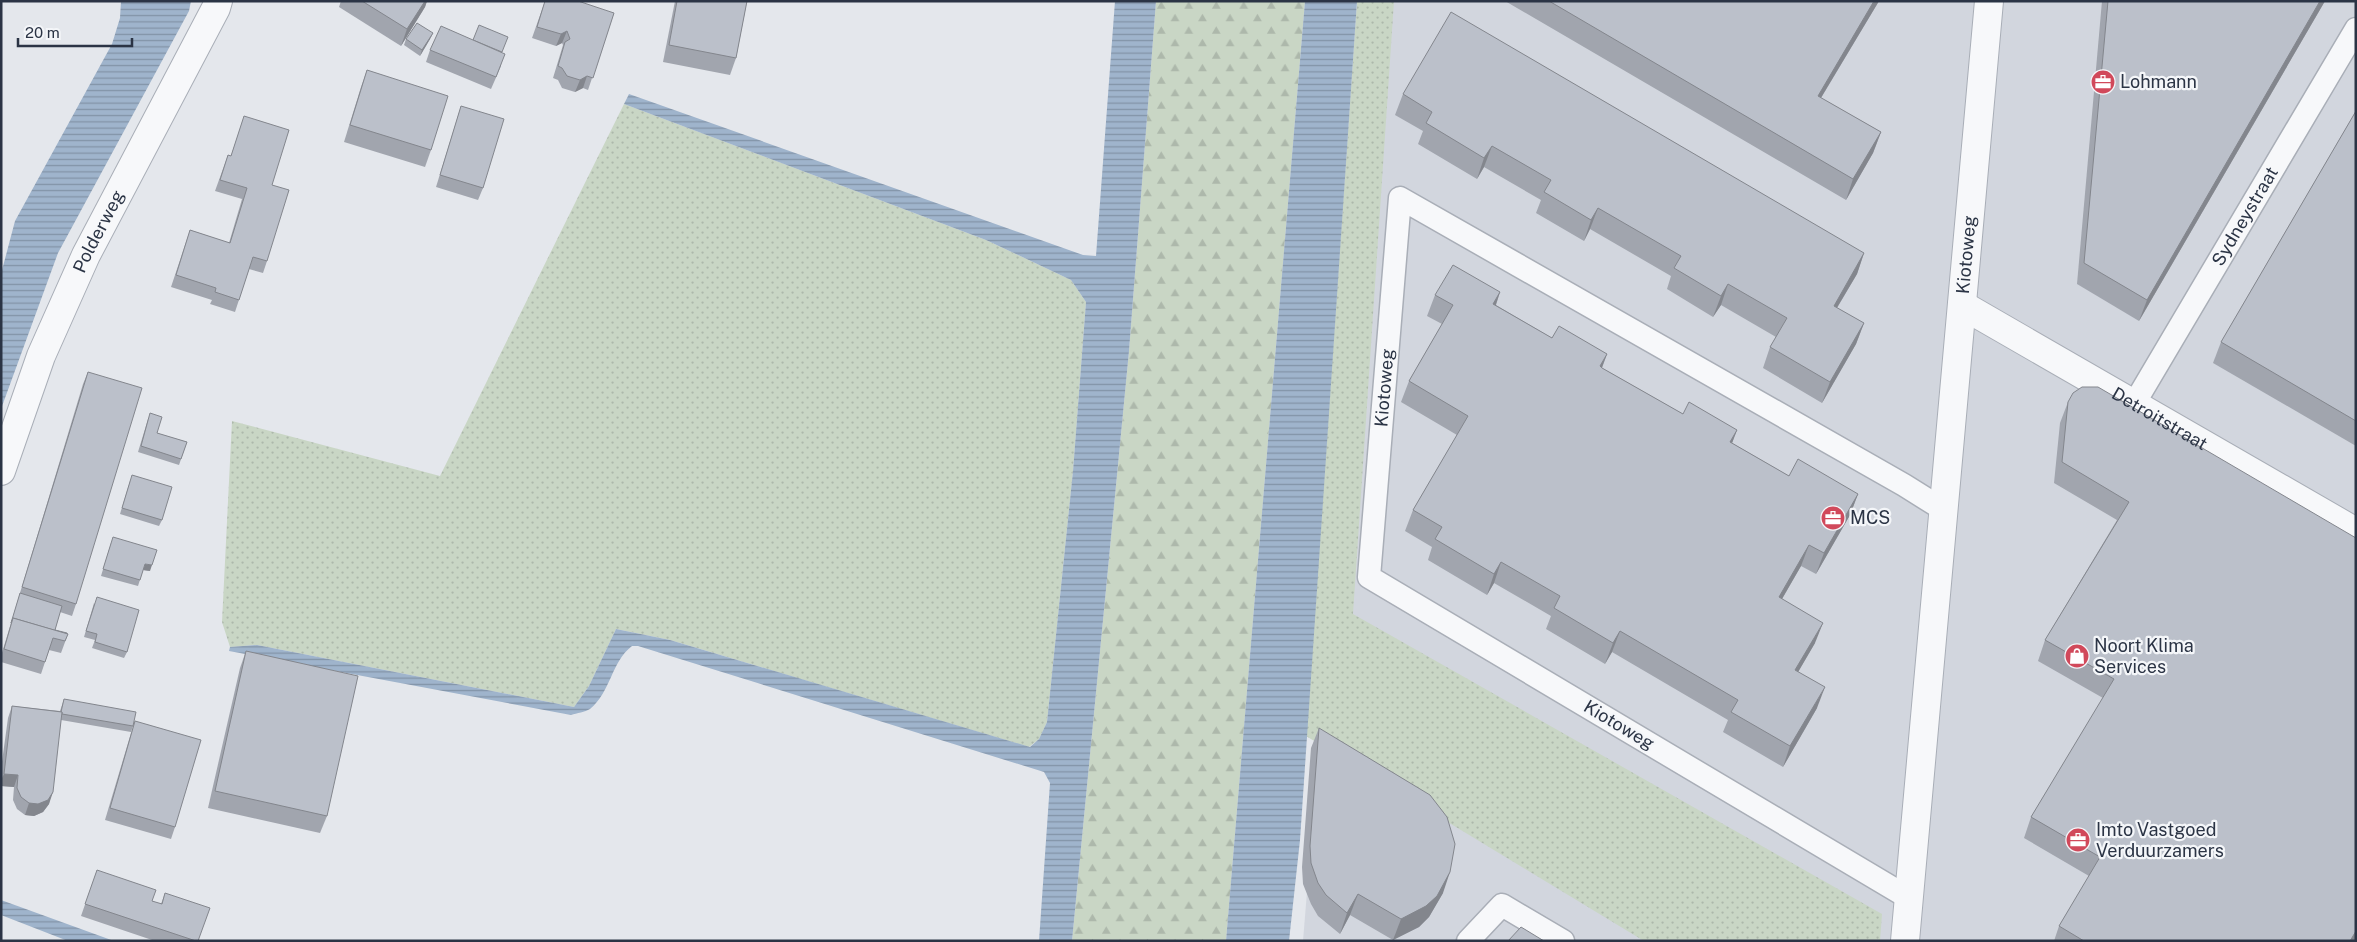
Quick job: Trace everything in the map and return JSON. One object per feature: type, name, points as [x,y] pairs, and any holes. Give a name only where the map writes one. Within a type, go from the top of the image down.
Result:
[{"type":"street","name":"Polderweg","points":[[1,471],[41,356],[86,255],[218,1]]},
{"type":"street","name":"Kiotoweg","points":[[1905,941],[1989,1]]},
{"type":"street","name":"Detroitstraat","points":[[1962,305],[2356,532]]},
{"type":"lane","name":"Sydneystraat","points":[[2134,404],[2356,29]]},
{"type":"lane","name":"Kiotoweg","points":[[1909,898],[1369,577],[1400,198],[1904,484],[1944,510]]},
{"type":"lane","points":[[1468,941],[1502,905],[1562,941]]},
{"type":"shaded area","points":[[1380,1],[2356,1],[2356,941],[1303,941]]},
{"type":"green space","points":[[1156,1],[1305,1],[1226,941],[1072,941],[1129,351]]},
{"type":"green space","points":[[1357,1],[1394,1],[1353,614],[1882,914],[1880,941],[1644,941],[1306,736]]},
{"type":"green space","points":[[624,104],[986,240],[1071,280],[1086,302],[1073,471],[1047,722],[1039,739],[1029,747],[670,640],[616,629],[589,686],[574,707],[257,645],[230,647],[222,622],[232,421],[440,476]]},
{"type":"water","points":[[121,1],[191,1],[189,11],[58,253],[1,409],[1,274],[15,221],[112,44],[120,18]]},
{"type":"water","points":[[1115,1],[1156,1],[1129,351],[1072,941],[1039,941],[1050,783],[1044,772],[638,646],[632,646],[625,653],[597,702],[588,710],[571,715],[229,651],[230,647],[257,645],[574,707],[589,686],[616,629],[670,640],[1030,747],[1039,739],[1047,722],[1073,471],[1086,302],[1071,280],[986,240],[624,104],[629,94],[1083,255],[1096,256]]},
{"type":"water","points":[[1305,1],[1357,1],[1300,840],[1289,941],[1226,941]]},
{"type":"water","points":[[1,900],[114,941],[68,941],[1,915]]},
{"type":"building","points":[[362,1],[425,1],[407,29]]},
{"type":"building","points":[[545,1],[578,1],[614,13],[593,78],[587,76],[580,80],[567,76],[562,68],[558,66],[565,42],[570,39],[567,31],[561,34],[537,27]]},
{"type":"building","points":[[677,1],[747,1],[736,58],[669,45]]},
{"type":"building","points":[[1549,1],[1874,1],[1818,96],[1881,132],[1853,179]]},
{"type":"building","points":[[2108,1],[2320,1],[2147,300],[2084,263]]},
{"type":"building","points":[[1451,12],[1864,253],[1834,306],[1864,323],[1830,382],[1770,347],[1787,318],[1728,284],[1721,296],[1674,268],[1681,256],[1598,208],[1591,220],[1544,192],[1551,180],[1492,146],[1484,158],[1426,123],[1432,112],[1403,94]]},
{"type":"building","points":[[417,23],[433,33],[422,50],[406,39]]},
{"type":"building","points":[[479,25],[508,37],[502,52],[473,40]]},
{"type":"building","points":[[441,26],[505,54],[496,77],[430,50]]},
{"type":"building","points":[[367,70],[448,96],[431,150],[350,125]]},
{"type":"building","points":[[461,106],[504,119],[483,188],[440,175]]},
{"type":"building","points":[[2356,111],[2356,421],[2221,342]]},
{"type":"building","points":[[244,116],[289,130],[272,185],[289,190],[267,261],[253,257],[239,300],[215,292],[216,288],[176,275],[190,230],[230,243],[247,188],[220,180],[228,155],[231,156]]},
{"type":"building","points":[[1453,265],[1500,292],[1493,304],[1552,338],[1559,326],[1607,354],[1600,366],[1602,368],[1683,414],[1689,402],[1737,430],[1730,442],[1789,476],[1798,459],[1858,494],[1824,553],[1809,545],[1779,597],[1823,623],[1795,670],[1825,687],[1790,746],[1731,712],[1738,700],[1620,631],[1613,643],[1554,608],[1560,596],[1501,562],[1494,574],[1435,539],[1442,527],[1413,510],[1468,416],[1409,381],[1453,305],[1435,295]]},
{"type":"building","points":[[88,372],[142,388],[76,604],[22,587]]},
{"type":"building","points":[[2082,387],[2098,387],[2356,538],[2356,931],[2350,941],[2084,941],[2059,926],[2100,857],[2031,817],[2114,679],[2045,640],[2129,502],[2062,462],[2068,402],[2073,393]]},
{"type":"building","points":[[150,413],[162,417],[157,433],[187,442],[181,459],[141,446]]},
{"type":"building","points":[[132,475],[172,487],[162,520],[122,508]]},
{"type":"building","points":[[113,537],[157,550],[152,565],[145,564],[140,580],[103,569]]},
{"type":"building","points":[[20,593],[62,606],[55,630],[67,634],[13,618],[11,623]]},
{"type":"building","points":[[97,597],[139,610],[127,652],[95,642],[97,634],[86,631]]},
{"type":"building","points":[[13,618],[68,634],[65,641],[53,638],[45,662],[4,649]]},
{"type":"building","points":[[246,651],[358,676],[327,816],[215,791]]},
{"type":"building","points":[[64,699],[136,712],[133,726],[62,714]]},
{"type":"building","points":[[12,706],[62,712],[53,792],[48,800],[38,804],[29,803],[21,797],[17,788],[18,775],[4,774]]},
{"type":"building","points":[[135,721],[201,740],[175,827],[110,808]]},
{"type":"building","points":[[1319,728],[1430,795],[1447,817],[1455,844],[1450,872],[1437,896],[1426,906],[1401,919],[1358,894],[1347,913],[1326,895],[1318,883],[1311,863],[1310,846]]},
{"type":"building","points":[[97,870],[156,890],[152,901],[162,904],[165,893],[210,908],[198,941],[85,904]]},
{"type":"building","points":[[1521,927],[1544,941],[1508,941]]},
{"type":"place","name":"Lohmann","points":[[2103,82]]},
{"type":"place","name":"MCS","points":[[1833,518]]},
{"type":"place","name":"Noort Klima Services","points":[[2077,656]]},
{"type":"place","name":"Imto Vastgoed Verduurzamers","points":[[2078,840]]}]
